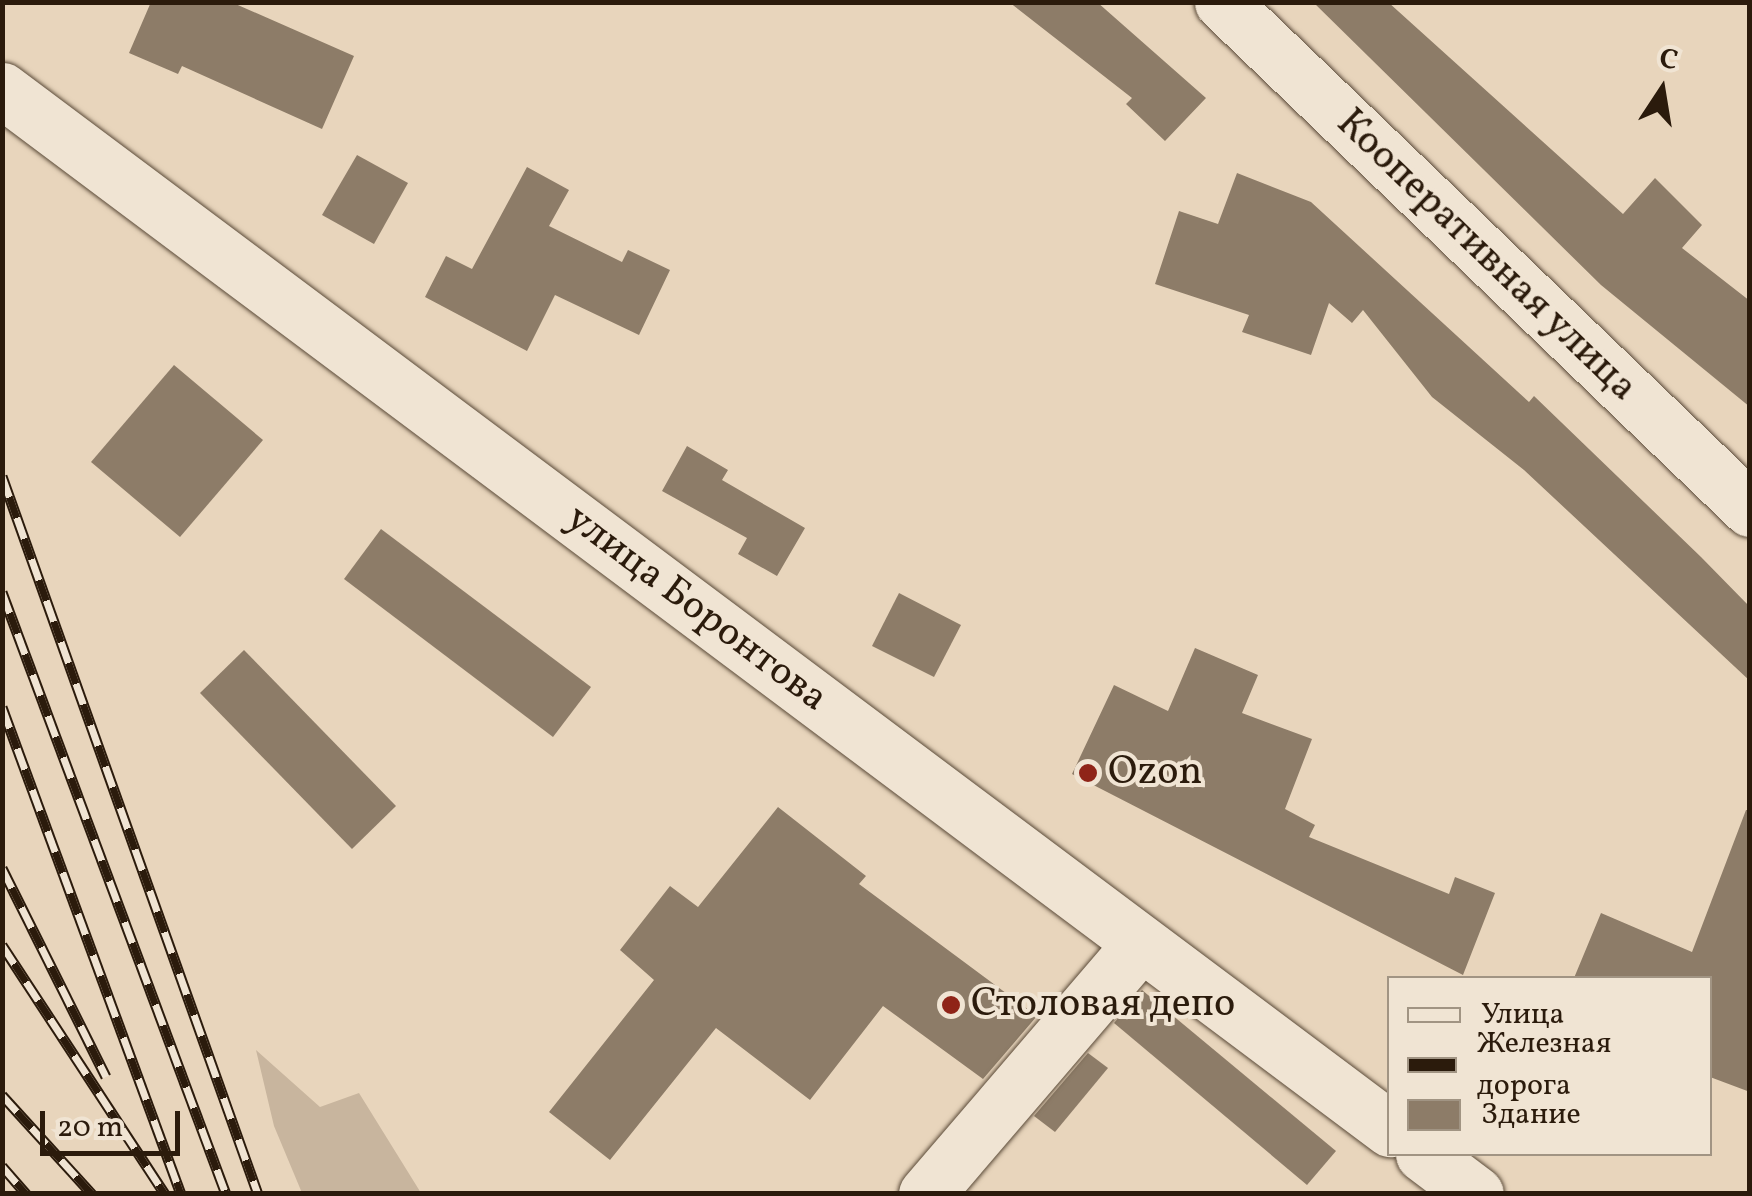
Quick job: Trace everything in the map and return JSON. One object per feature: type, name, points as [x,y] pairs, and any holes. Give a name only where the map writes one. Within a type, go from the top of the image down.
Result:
[{"type":"street","name":"Кооперативная улица","points":[[1222,2],[1750,509]]},
{"type":"street","name":"улица Боронтова","points":[[2,90],[1387,1127]]},
{"type":"street","points":[[926,1194],[1141,943]]},
{"type":"street","points":[[1425,1156],[1476,1194]]},
{"type":"shaded area","points":[[256,1050],[320,1107],[359,1093],[421,1193],[302,1193],[274,1126]]},
{"type":"building","points":[[151,2],[231,2],[354,56],[322,129],[182,66],[178,74],[129,53]]},
{"type":"building","points":[[1009,2],[1097,2],[1206,98],[1165,141],[1126,104],[1132,98]]},
{"type":"building","points":[[1313,2],[1388,2],[1623,214],[1655,178],[1702,225],[1682,248],[1750,301],[1750,407],[1601,285]]},
{"type":"building","points":[[357,155],[408,183],[374,244],[322,215]]},
{"type":"building","points":[[527,167],[569,190],[549,226],[622,262],[628,250],[670,270],[639,335],[555,295],[527,351],[425,297],[446,256],[472,269]]},
{"type":"building","points":[[1237,173],[1311,202],[1529,402],[1534,396],[1701,557],[1750,607],[1750,681],[1524,470],[1432,397],[1363,310],[1352,323],[1329,303],[1311,355],[1242,332],[1249,315],[1155,284],[1179,211],[1218,224]]},
{"type":"building","points":[[174,365],[263,440],[180,537],[91,462]]},
{"type":"building","points":[[687,446],[728,470],[722,480],[805,528],[777,576],[738,554],[747,538],[662,491]]},
{"type":"building","points":[[381,529],[591,687],[553,737],[344,579]]},
{"type":"building","points":[[899,593],[961,625],[934,677],[872,646]]},
{"type":"building","points":[[1195,648],[1258,675],[1242,713],[1312,739],[1285,809],[1315,825],[1309,837],[1449,894],[1455,877],[1495,893],[1463,975],[1072,774],[1114,685],[1168,711]]},
{"type":"building","points":[[244,650],[396,806],[352,849],[200,693]]},
{"type":"building","points":[[778,807],[866,876],[859,884],[1037,1016],[983,1079],[883,1006],[810,1100],[716,1028],[610,1160],[549,1112],[654,980],[620,950],[670,886],[698,907]]},
{"type":"building","points":[[1746,810],[1750,810],[1750,1092],[1712,1078],[1712,976],[1575,976],[1601,913],[1692,952]]},
{"type":"building","points":[[1142,990],[1336,1151],[1307,1185],[1114,1023]]},
{"type":"building","points":[[1088,1053],[1108,1068],[1055,1132],[1034,1116]]},
{"type":"railway","points":[[2,476],[258,1194]]},
{"type":"railway","points":[[2,592],[226,1194]]},
{"type":"railway","points":[[2,707],[181,1194]]},
{"type":"railway","points":[[2,868],[106,1077]]},
{"type":"railway","points":[[2,945],[165,1194]]},
{"type":"railway","points":[[2,1095],[92,1194]]},
{"type":"railway","points":[[2,1166],[26,1194]]},
{"type":"place","name":"Ozon","points":[[1088,773]]},
{"type":"place","name":"Столовая депо","points":[[951,1005]]}]
